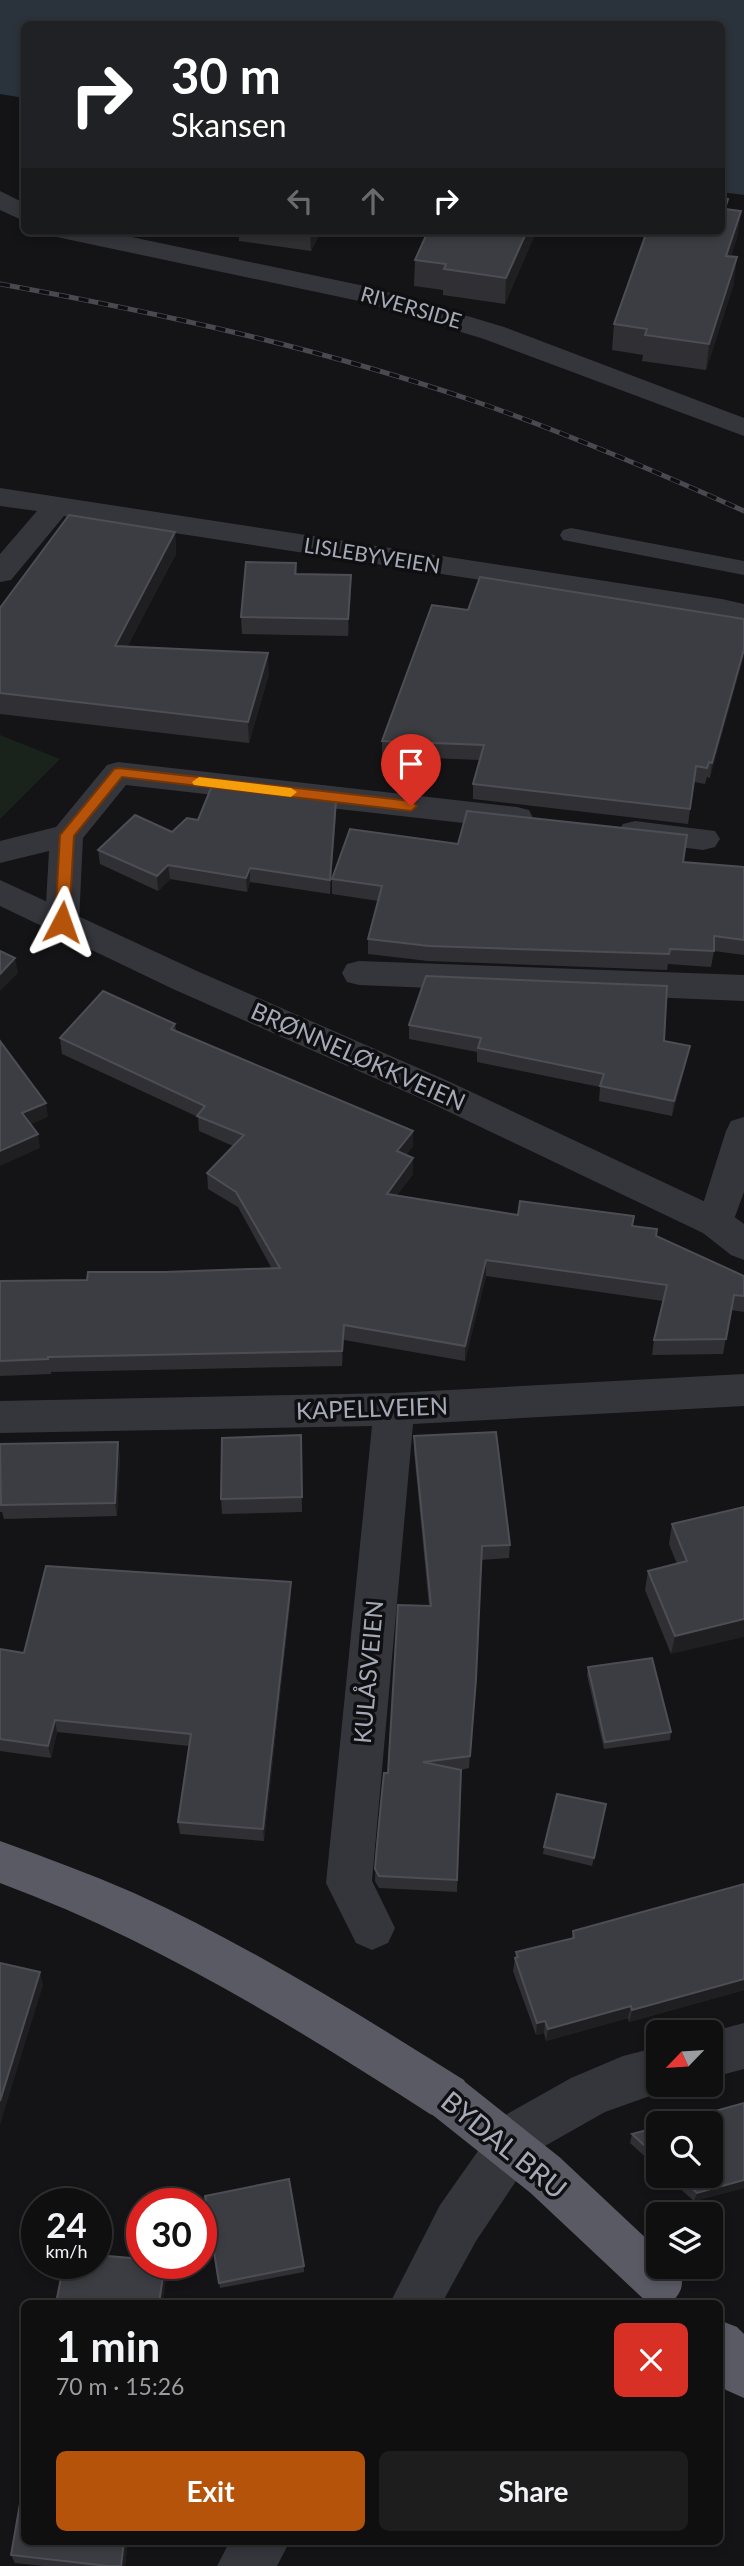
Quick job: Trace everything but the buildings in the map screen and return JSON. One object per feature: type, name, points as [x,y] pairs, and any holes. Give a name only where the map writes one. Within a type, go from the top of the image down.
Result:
[{"type":"highway","name":"BYDAL BRU","points":[[0,1862],[75,1889],[191,1945],[335,2025],[447,2097],[545,2175],[669,2292]]},
{"type":"highway","points":[[723,2349],[744,2372]]},
{"type":"street","points":[[0,199],[21,211]]},
{"type":"street","name":"RIVERSIDE","points":[[85,235],[365,294],[494,333],[744,428]]},
{"type":"street","name":"LISLEBYVEIEN","points":[[0,496],[722,608],[744,614]]},
{"type":"street","points":[[0,573],[57,506]]},
{"type":"street","points":[[62,922],[67,835],[118,772],[553,822]]},
{"type":"street","points":[[608,829],[703,839]]},
{"type":"street","points":[[0,852],[67,835]]},
{"type":"street","name":"BRØNNELØKKVEIEN","points":[[0,892],[185,980],[447,1096],[716,1223],[744,1245]]},
{"type":"street","points":[[359,973],[744,988]]},
{"type":"street","points":[[716,1223],[744,1131]]},
{"type":"street","name":"KAPELLVEIEN","points":[[0,1417],[394,1409],[744,1390]]},
{"type":"street","name":"KULÅSVEIEN","points":[[372,1928],[349,1884],[394,1409]]},
{"type":"street","points":[[723,2052],[744,2046]]},
{"type":"street","points":[[417,2300],[458,2224],[519,2134],[588,2095],[646,2073]]},
{"type":"street","points":[[244,2566],[260,2545]]},
{"type":"lane","points":[[571,535],[744,568]]},
{"type":"shaded area","points":[[0,0],[744,0],[744,195],[725,193],[725,21],[21,21],[21,98],[0,94]]},
{"type":"shaded area","points":[[0,735],[60,759],[0,819]]},
{"type":"railway","points":[[0,284],[239,334],[416,382],[576,439],[744,511]]},
{"type":"slow traffic","points":[[199,782],[291,792]]},
{"type":"route","points":[[62,922],[67,835],[118,772],[411,806]]}]
